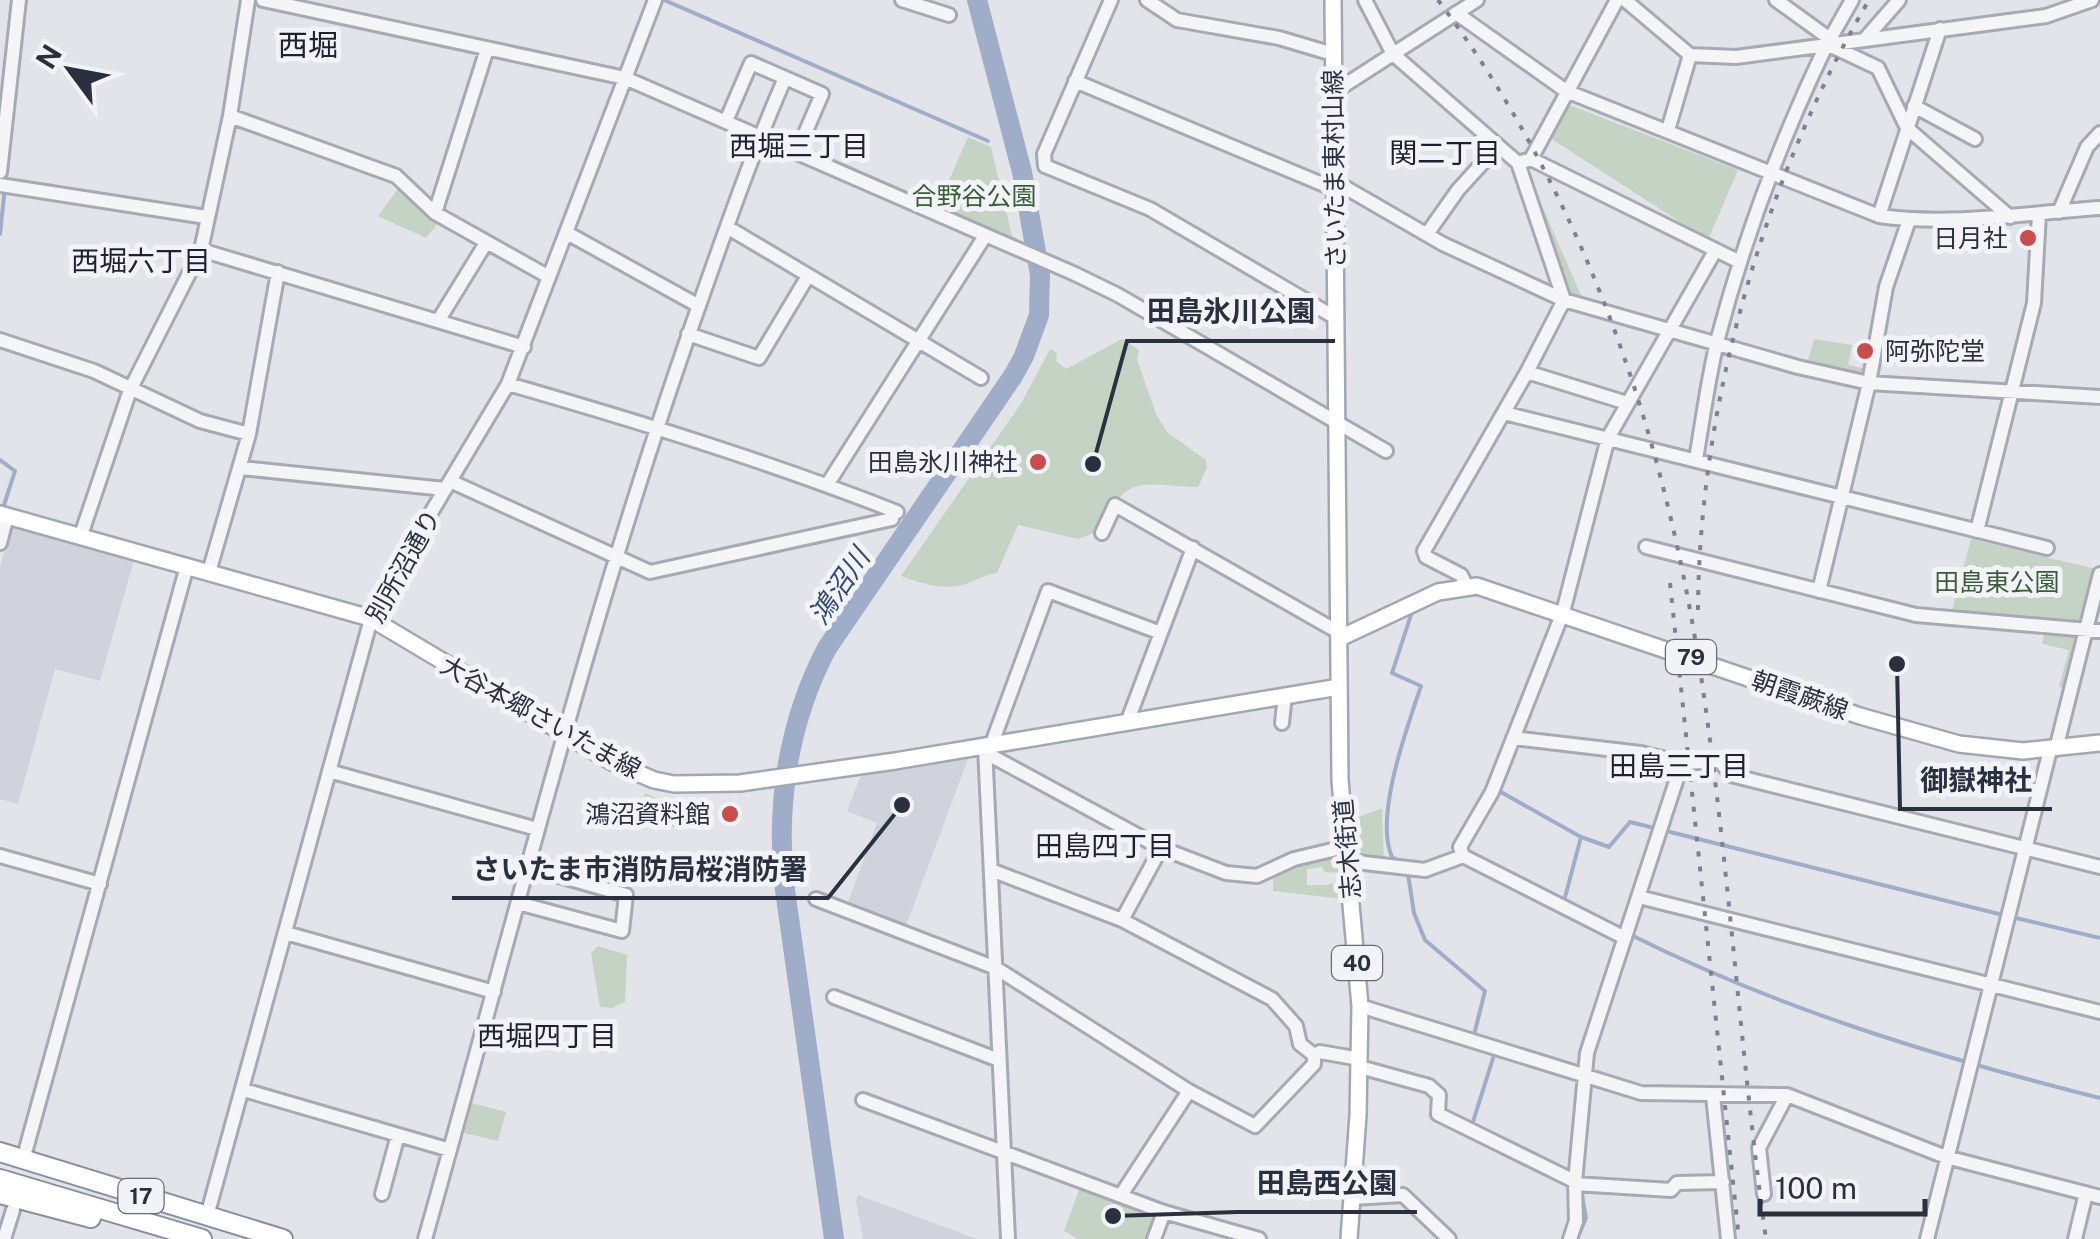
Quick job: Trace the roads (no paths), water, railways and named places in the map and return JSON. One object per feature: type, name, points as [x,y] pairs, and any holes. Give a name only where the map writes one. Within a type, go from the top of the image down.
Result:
[{"type":"highway","name":"17","points":[[0,1152],[282,1239]]},
{"type":"highway","points":[[0,1163],[256,1239]]},
{"type":"highway","points":[[0,1179],[202,1239]]},
{"type":"highway","name":"17","points":[[0,1194],[174,1239]]},
{"type":"main road","name":"さいたま東村山線","points":[[1333,0],[1340,635]]},
{"type":"main road","name":"大谷本郷さいたま線","points":[[4,515],[370,618],[563,735],[610,761],[664,782],[718,785],[987,749],[1128,720],[1340,687]]},
{"type":"main road","name":"朝霞蕨線","points":[[1340,635],[1438,592],[1466,586],[1494,589],[1860,716],[1942,739],[2007,749],[2053,750],[2100,743]]},
{"type":"main road","name":"志木街道","points":[[1340,635],[1340,780],[1360,1006],[1350,1239]]},
{"type":"street","points":[[19,0],[2,182],[206,217]]},
{"type":"street","points":[[81,535],[130,390],[202,250],[230,116],[248,0]]},
{"type":"street","points":[[263,0],[625,78],[1058,266],[1118,296],[1386,451]]},
{"type":"street","name":"別所沼通り","points":[[207,1216],[370,618],[508,384],[655,0]]},
{"type":"street","points":[[902,0],[949,15]]},
{"type":"street","points":[[1111,0],[1044,154],[1045,166],[1150,210],[1336,318]]},
{"type":"street","points":[[1147,0],[1178,20],[1279,38],[1333,54]]},
{"type":"street","points":[[1365,0],[1394,54],[1498,146],[1740,262]]},
{"type":"street","points":[[1334,92],[1477,0]]},
{"type":"street","points":[[1466,586],[1461,575],[1426,557],[1424,551],[1528,372],[1564,300],[1525,161],[1617,0]]},
{"type":"street","points":[[1625,0],[1690,55],[1736,57],[2046,16],[2096,1]]},
{"type":"street","points":[[1776,0],[1829,42],[1878,68],[1907,128],[2010,216]]},
{"type":"street","points":[[1696,459],[1717,342],[1769,172],[1852,0]]},
{"type":"street","points":[[1865,39],[1900,0]]},
{"type":"street","points":[[1456,13],[1566,92],[1668,130],[1851,208],[1909,220],[2100,208]]},
{"type":"street","points":[[1879,216],[1940,29]]},
{"type":"street","points":[[435,213],[487,49]]},
{"type":"street","points":[[1668,130],[1690,55]]},
{"type":"street","points":[[726,121],[751,63],[822,94],[797,152]]},
{"type":"street","points":[[425,1239],[563,735],[655,427],[760,135],[785,78]]},
{"type":"street","points":[[1075,81],[1334,185],[1564,300],[1798,367],[1869,383],[2100,397]]},
{"type":"street","points":[[1914,106],[1975,139]]},
{"type":"street","points":[[230,116],[396,176],[435,213],[549,278]]},
{"type":"street","points":[[2059,212],[2088,148],[2100,133]]},
{"type":"street","points":[[1427,234],[1458,190],[1498,146]]},
{"type":"street","points":[[1977,530],[2034,303],[2039,214]]},
{"type":"street","points":[[1819,591],[1869,383],[1886,288],[1909,220]]},
{"type":"street","points":[[727,227],[981,378]]},
{"type":"street","points":[[567,233],[699,306]]},
{"type":"street","points":[[827,484],[985,236]]},
{"type":"street","points":[[438,321],[486,243]]},
{"type":"street","points":[[202,250],[524,346]]},
{"type":"street","points":[[1625,938],[1463,856],[1460,847],[1492,792],[1564,612],[1608,438],[1715,251]]},
{"type":"street","points":[[209,572],[248,434],[278,272]]},
{"type":"street","points":[[688,334],[759,358],[808,276]]},
{"type":"street","points":[[0,340],[94,370],[200,421],[248,434]]},
{"type":"street","points":[[1528,372],[1627,403]]},
{"type":"street","points":[[240,468],[448,485],[650,572],[895,516],[827,484],[508,384]]},
{"type":"street","points":[[1504,413],[2047,548]]},
{"type":"street","points":[[1102,533],[1115,505],[1340,635]]},
{"type":"street","points":[[0,543],[4,515]]},
{"type":"street","points":[[1646,546],[1916,615],[2093,631]]},
{"type":"street","points":[[1128,720],[1193,548]]},
{"type":"street","points":[[22,1160],[187,566]]},
{"type":"street","points":[[1927,1239],[2024,848],[2093,631],[2100,574]]},
{"type":"street","points":[[1008,1239],[987,749],[1048,592],[1160,634]]},
{"type":"street","points":[[1282,723],[1284,695]]},
{"type":"street","points":[[1512,738],[1641,753],[1682,763],[1720,761],[1731,775],[2100,867]]},
{"type":"street","points":[[987,749],[1161,848],[1226,873],[1257,876],[1294,860],[1346,854],[1425,870],[1463,856]]},
{"type":"street","points":[[1570,1239],[1576,1221],[1588,1053],[1682,763]]},
{"type":"street","points":[[330,771],[538,829]]},
{"type":"street","points":[[1122,920],[1161,848]]},
{"type":"street","points":[[0,856],[100,884]]},
{"type":"street","points":[[518,902],[622,931],[626,895],[528,867]]},
{"type":"street","points":[[991,870],[1122,920],[1272,1000],[1296,1026],[1300,1044],[1314,1055]]},
{"type":"street","points":[[1639,897],[2100,1012]]},
{"type":"street","points":[[816,899],[996,968],[1188,1091],[1254,1126],[1314,1064],[1314,1055]]},
{"type":"street","points":[[286,933],[494,992]]},
{"type":"street","points":[[834,997],[999,1060]]},
{"type":"street","points":[[1360,1006],[1642,1093],[1787,1096],[1946,1156],[2093,1195],[2075,1239]]},
{"type":"street","points":[[1314,1055],[1320,1052],[1429,1086],[1439,1095],[1438,1114],[1576,1183],[1671,1190],[1677,1182],[1723,1182]]},
{"type":"street","points":[[244,1090],[450,1150]]},
{"type":"street","points":[[1121,1195],[1188,1091]]},
{"type":"street","points":[[1713,1096],[1728,1239]]},
{"type":"street","points":[[1764,1194],[1759,1148],[1787,1096]]},
{"type":"street","points":[[863,1100],[1164,1212],[1259,1239]]},
{"type":"street","points":[[382,1194],[398,1135]]},
{"type":"street","points":[[1353,1198],[1403,1194],[1449,1239]]},
{"type":"street","points":[[4,1239],[14,1210]]},
{"type":"street","points":[[1154,1239],[1164,1212]]},
{"type":"waterway","points":[[664,0],[988,141]]},
{"type":"waterway","name":"鴻沼川","points":[[834,1239],[785,890],[784,796],[794,735],[827,648],[1013,376],[1039,315],[1040,275],[1022,172],[977,0]]},
{"type":"waterway","points":[[1005,137],[1013,142]]},
{"type":"waterway","points":[[0,234],[9,149]]},
{"type":"waterway","points":[[0,460],[15,471],[4,505]]},
{"type":"waterway","points":[[1400,862],[1392,857],[1387,819],[1401,748],[1421,686],[1392,673],[1411,615]]},
{"type":"waterway","points":[[1499,791],[1581,837],[1609,847],[1630,822],[2003,915]]},
{"type":"waterway","points":[[1567,903],[1564,901],[1581,837]]},
{"type":"waterway","points":[[1408,874],[1414,913],[1425,940],[1485,991],[1474,1035]]},
{"type":"waterway","points":[[2012,917],[2100,938]]},
{"type":"waterway","points":[[1629,934],[1743,986],[1860,1029],[2100,1098]]},
{"type":"waterway","points":[[1475,1126],[1472,1125],[1495,1052]]},
{"type":"waterway","points":[[1577,1239],[1586,1218],[1581,1191]]},
{"type":"railway","points":[[1438,0],[1490,75],[1536,154],[1576,236],[1641,408],[1665,496],[1685,586],[1711,746],[1766,1239]]},
{"type":"railway","points":[[1698,610],[1701,532],[1711,453],[1725,373],[1745,294],[1769,216],[1799,141],[1869,0]]},
{"type":"railway","points":[[1670,583],[1739,1239]]},
{"type":"place","name":"日月社","points":[[2028,238]]},
{"type":"place","name":"阿弥陀堂","points":[[1865,351]]},
{"type":"place","name":"田島氷川神社","points":[[1038,462]]},
{"type":"place","name":"田島氷川公園","points":[[1093,464]]},
{"type":"place","name":"御嶽神社","points":[[1897,664]]},
{"type":"place","name":"さいたま市消防局桜消防署","points":[[902,805]]},
{"type":"place","name":"鴻沼資料館","points":[[730,814]]},
{"type":"place","name":"田島西公園","points":[[1113,1216]]},
{"type":"district","name":"西堀","points":[[308,46]]},
{"type":"district","name":"西堀三丁目","points":[[799,146]]},
{"type":"district","name":"関二丁目","points":[[1445,153]]},
{"type":"district","name":"西堀六丁目","points":[[141,261]]},
{"type":"district","name":"田島三丁目","points":[[1679,766]]},
{"type":"district","name":"田島四丁目","points":[[1105,846]]},
{"type":"district","name":"西堀四丁目","points":[[547,1036]]},
{"type":"park label","name":"合野谷公園","points":[[974,196]]},
{"type":"park label","name":"田島東公園","points":[[1997,582]]}]
